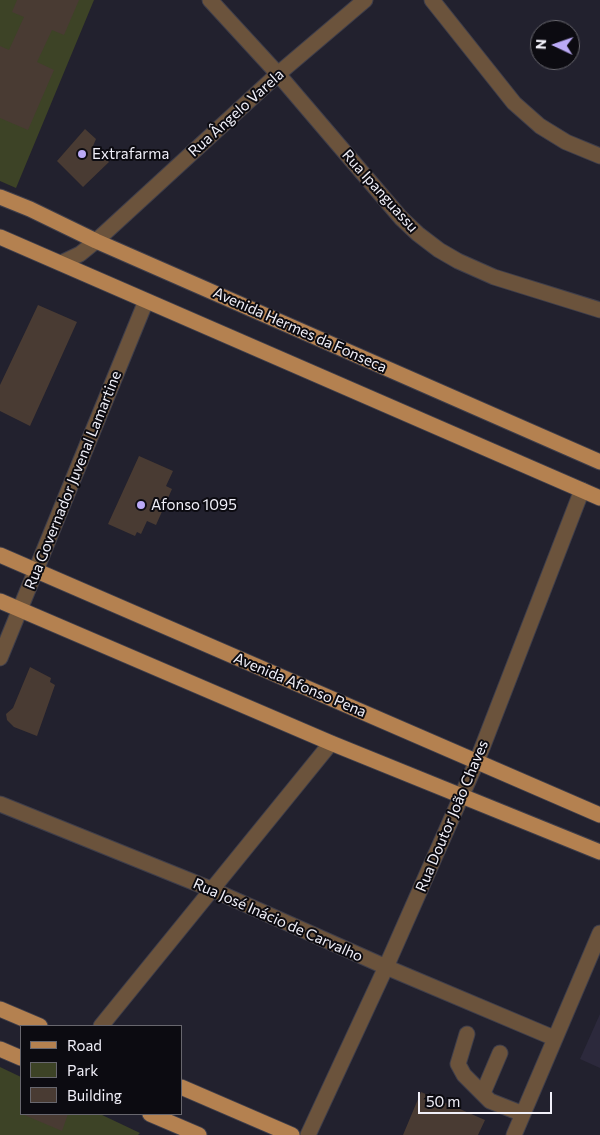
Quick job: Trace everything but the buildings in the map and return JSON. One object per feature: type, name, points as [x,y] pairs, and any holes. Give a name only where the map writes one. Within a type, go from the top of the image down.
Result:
[{"type":"main road","name":"Avenida Hermes da Fonseca","points":[[0,197],[600,462]]},
{"type":"main road","points":[[0,237],[600,498]]},
{"type":"main road","name":"Avenida Afonso Pena","points":[[0,555],[600,815]]},
{"type":"main road","points":[[0,600],[331,743],[600,852]]},
{"type":"main road","points":[[0,1009],[38,1025]]},
{"type":"main road","points":[[0,1049],[20,1058]]},
{"type":"main road","points":[[182,1087],[292,1135]]},
{"type":"main road","points":[[152,1115],[199,1135]]},
{"type":"street","name":"Rua Ipanguassu","points":[[210,0],[278,74],[401,218],[418,234],[439,250],[458,261],[494,277],[600,310]]},
{"type":"street","name":"Rua Ângelo Varela","points":[[61,263],[80,254],[96,241],[278,74],[364,0]]},
{"type":"street","points":[[432,0],[514,103],[540,126],[566,142],[600,156]]},
{"type":"street","name":"Rua Governador Juvenal Lamartine","points":[[0,658],[146,301]]},
{"type":"street","name":"Rua Doutor João Chaves","points":[[308,1135],[386,968],[477,761],[582,490]]},
{"type":"street","points":[[102,1025],[331,743]]},
{"type":"street","name":"Rua José Inácio de Carvalho","points":[[0,804],[213,890],[386,968],[554,1038]]},
{"type":"street","points":[[514,1135],[600,933]]},
{"type":"street","points":[[467,1034],[458,1064],[464,1075],[490,1101],[522,1114]]},
{"type":"street","points":[[482,1093],[500,1052]]},
{"type":"shaded area","points":[[600,1014],[600,1068],[580,1059]]},
{"type":"green space","points":[[0,0],[94,0],[16,188],[0,181]]},
{"type":"green space","points":[[0,1067],[20,1077],[20,1115],[102,1115],[140,1133],[138,1135],[0,1135]]},
{"type":"place","name":"Extrafarma","points":[[82,154]]},
{"type":"place","name":"Afonso 1095","points":[[141,505]]}]
